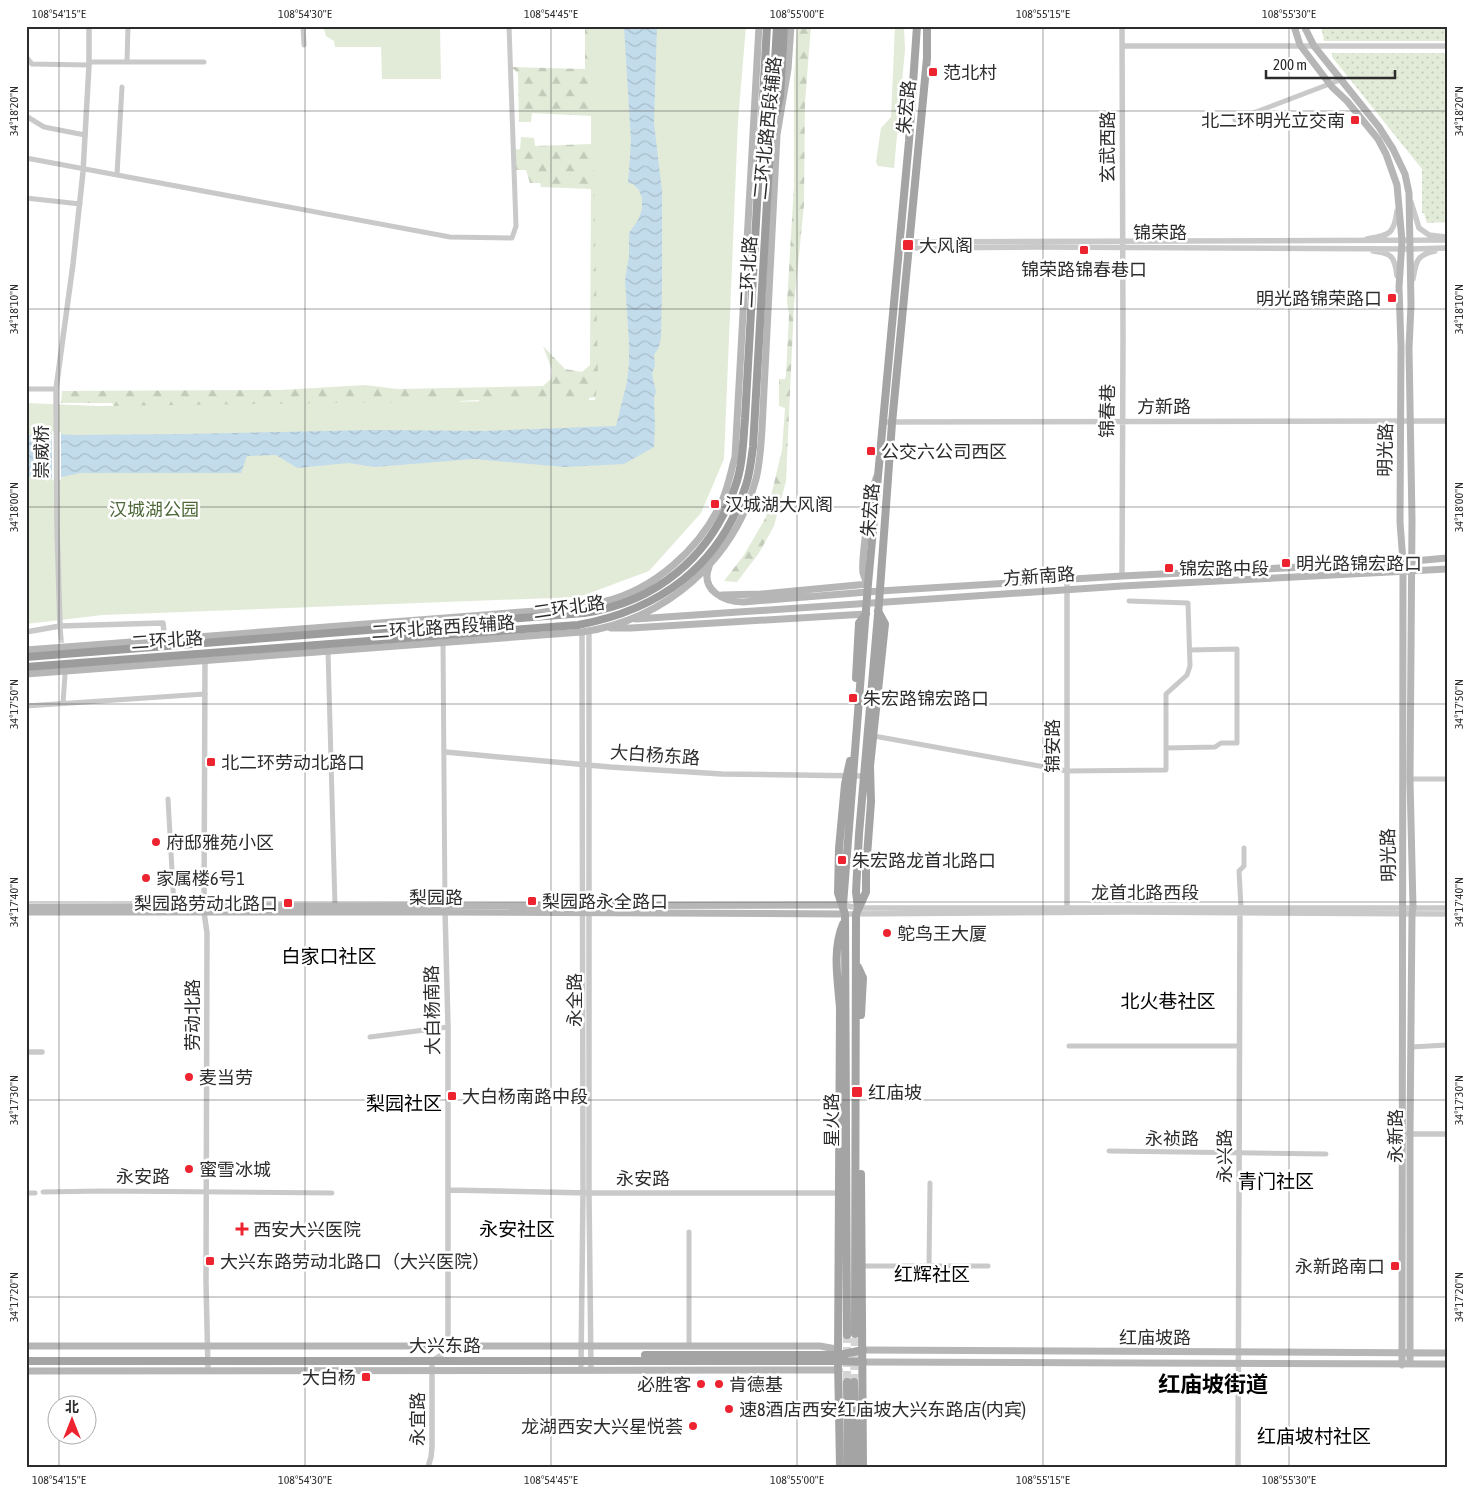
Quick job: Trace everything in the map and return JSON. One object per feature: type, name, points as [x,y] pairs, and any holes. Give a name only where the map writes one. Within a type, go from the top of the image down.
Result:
[{"type":"highway","name":"二环北路","points":[[26,657],[584,613],[603,610],[638,598],[680,571],[692,560],[715,528],[735,487],[742,460],[766,26]]},
{"type":"highway","name":"二环北路","points":[[26,666],[578,624],[605,620],[642,606],[672,588],[697,567],[712,549],[734,515],[746,484],[753,447],[776,121],[777,26]]},
{"type":"highway","points":[[776,121],[780,97],[784,26]]},
{"type":"main road","name":"二环北路西段辅路","points":[[26,650],[552,610],[595,604],[627,594],[647,584],[685,554],[708,525],[722,501],[735,457],[759,26]]},
{"type":"main road","name":"二环北路西段辅路","points":[[26,674],[586,631],[634,619],[666,603],[690,584],[731,536],[752,492],[759,464],[776,121],[787,77],[791,26]]},
{"type":"main road","name":"朱宏路","points":[[843,905],[850,776],[909,141],[915,26]]},
{"type":"main road","name":"明光路","points":[[1294,26],[1300,45],[1382,146],[1397,185],[1406,245],[1411,289],[1409,348],[1412,561],[1410,779],[1413,911]]},
{"type":"main road","name":"明光路","points":[[1304,26],[1314,46],[1378,127],[1396,153],[1405,174],[1411,202],[1399,287],[1401,346],[1400,522],[1402,562],[1403,910]]},
{"type":"main road","name":"朱宏路","points":[[857,911],[856,892],[868,779],[866,759],[892,423],[928,28]]},
{"type":"main road","points":[[780,97],[787,77]]},
{"type":"main road","name":"方新南路","points":[[709,564],[706,575],[712,589],[720,595],[735,596],[867,588],[880,591],[1447,558]]},
{"type":"main road","name":"方新南路","points":[[634,619],[1067,590],[1447,569]]},
{"type":"main road","points":[[868,779],[885,624],[878,611]]},
{"type":"main road","points":[[603,628],[624,629],[866,614]]},
{"type":"main road","name":"梨园路","points":[[26,907],[174,906],[205,909],[586,909],[843,905]]},
{"type":"main road","name":"星火路","points":[[843,905],[845,917],[846,1018],[843,1059],[843,1114],[847,1176],[851,1334],[856,1160],[857,911]]},
{"type":"main road","name":"梨园路","points":[[26,912],[335,906],[445,909]]},
{"type":"main road","name":"梨园路","points":[[586,909],[845,917]]},
{"type":"main road","name":"永新路","points":[[1403,910],[1406,1134],[1406,1364]]},
{"type":"main road","name":"永新路","points":[[1406,1134],[1413,911]]},
{"type":"main road","points":[[843,1059],[837,937],[845,917]]},
{"type":"main road","points":[[856,964],[863,978],[860,1031],[864,1467]]},
{"type":"main road","points":[[839,995],[846,1018]]},
{"type":"main road","points":[[840,1467],[839,1193],[843,1114]]},
{"type":"main road","points":[[840,1160],[847,1176]]},
{"type":"main road","points":[[856,1160],[861,1181]]},
{"type":"main road","points":[[26,1346],[820,1346],[836,1349],[839,1358]]},
{"type":"main road","name":"红庙坡路","points":[[863,1350],[1447,1353]]},
{"type":"main road","name":"大兴东路","points":[[839,1358],[863,1350]]},
{"type":"main road","name":"大兴东路","points":[[26,1361],[441,1355],[581,1358]]},
{"type":"main road","name":"大兴东路","points":[[26,1356],[432,1361],[581,1358],[839,1358],[863,1362]]},
{"type":"main road","name":"红庙坡路","points":[[863,1362],[1447,1364]]},
{"type":"main road","points":[[26,1371],[839,1370]]},
{"type":"main road","points":[[848,1467],[850,1382],[856,1467]]},
{"type":"street","name":"崇威桥","points":[[60,626],[56,493],[56,389],[80,204],[89,63],[89,26]]},
{"type":"street","points":[[127,62],[128,26]]},
{"type":"street","points":[[303,26],[304,45]]},
{"type":"street","points":[[26,158],[450,237],[512,238],[516,226],[509,26]]},
{"type":"street","name":"玄武西路","points":[[1122,26],[1122,244]]},
{"type":"street","points":[[1122,46],[1447,46]]},
{"type":"street","points":[[26,57],[32,64],[204,62]]},
{"type":"street","points":[[1235,120],[1340,80]]},
{"type":"street","points":[[117,175],[122,87]]},
{"type":"street","points":[[26,116],[44,127],[85,134]]},
{"type":"street","points":[[1352,245],[1385,236],[1391,232],[1395,225],[1398,196]]},
{"type":"street","points":[[26,198],[80,204]]},
{"type":"street","points":[[1411,202],[1417,224],[1422,232],[1447,239]]},
{"type":"street","points":[[1406,245],[1447,239]]},
{"type":"street","name":"锦春巷","points":[[1122,244],[1122,576]]},
{"type":"street","name":"锦荣路","points":[[909,245],[1406,245]]},
{"type":"street","points":[[1352,245],[1390,256],[1396,264],[1399,287]]},
{"type":"street","points":[[1406,245],[1447,248]]},
{"type":"street","points":[[1411,289],[1416,263],[1419,258],[1427,252],[1447,248]]},
{"type":"street","points":[[26,389],[56,389]]},
{"type":"street","name":"方新路","points":[[882,422],[1447,421]]},
{"type":"street","name":"锦安路","points":[[1067,580],[1067,910]]},
{"type":"street","points":[[874,736],[1067,771],[1166,770],[1166,694],[1187,675],[1190,666],[1188,603],[1129,601]]},
{"type":"street","points":[[26,632],[60,626],[163,623],[165,640]]},
{"type":"street","points":[[60,626],[61,638]]},
{"type":"street","name":"永全路","points":[[586,631],[586,1193],[591,1370]]},
{"type":"street","name":"大白杨南路","points":[[444,642],[445,909],[448,1027],[448,1346]]},
{"type":"street","points":[[1166,748],[1215,747],[1221,743],[1237,743],[1237,649],[1190,650]]},
{"type":"street","points":[[328,651],[335,906]]},
{"type":"street","name":"劳动北路","points":[[205,660],[205,909],[207,933],[206,1282],[208,1370]]},
{"type":"street","points":[[63,703],[65,676]]},
{"type":"street","points":[[26,706],[205,694]]},
{"type":"street","name":"大白杨东路","points":[[445,752],[586,765],[722,774],[850,776],[868,779]]},
{"type":"street","points":[[1410,779],[1447,779]]},
{"type":"street","points":[[168,799],[174,906]]},
{"type":"street","name":"永兴路","points":[[1238,1467],[1239,871],[1244,866],[1244,848]]},
{"type":"street","name":"龙首北路西段","points":[[843,905],[857,911],[1403,910],[1447,914]]},
{"type":"street","name":"龙首北路西段","points":[[1413,911],[1447,908]]},
{"type":"street","name":"龙首北路西段","points":[[845,917],[857,911]]},
{"type":"street","points":[[370,1037],[448,1027]]},
{"type":"street","points":[[1410,1047],[1447,1045]]},
{"type":"street","points":[[1069,1046],[1239,1046]]},
{"type":"street","points":[[26,1052],[42,1052]]},
{"type":"street","points":[[1406,1134],[1447,1134]]},
{"type":"street","name":"永祯路","points":[[1109,1151],[1326,1154]]},
{"type":"street","points":[[929,1266],[930,1183]]},
{"type":"street","name":"永安路","points":[[448,1190],[586,1193],[839,1193]]},
{"type":"street","name":"永安路","points":[[43,1192],[332,1193]]},
{"type":"street","points":[[26,1193],[35,1193]]},
{"type":"street","name":"永全路","points":[[581,1370],[586,1193]]},
{"type":"street","points":[[689,1232],[689,1346]]},
{"type":"street","points":[[863,1266],[988,1266]]},
{"type":"street","points":[[431,1370],[432,1361],[441,1355],[448,1346]]},
{"type":"street","name":"永宜路","points":[[428,1467],[432,1447],[431,1370]]},
{"type":"green space","points":[[323,26],[440,26],[441,79],[382,79],[381,47],[335,47],[334,41],[326,36]]},
{"type":"green space","points":[[585,26],[624,26],[599,397],[589,398],[589,418],[480,405],[479,400],[460,401],[459,409],[118,413],[112,403],[61,403],[62,391],[281,390],[365,385],[397,389],[543,386],[551,379],[552,370],[543,346],[565,369],[582,372],[590,365],[591,189],[541,187],[540,183],[530,183],[526,170],[512,170],[512,150],[520,149],[521,137],[534,138],[535,146],[591,144],[591,116],[532,113],[531,122],[519,122],[518,73],[511,67],[585,69]]},
{"type":"green space","name":"汉城湖公园","points":[[591,26],[746,26],[738,121],[724,459],[701,513],[649,571],[579,597],[103,615],[26,624],[26,403],[98,406],[595,400],[598,383]]},
{"type":"green space","points":[[797,26],[811,26],[805,102],[804,205],[794,305],[786,481],[774,526],[759,553],[737,582],[724,581],[744,555],[766,517],[782,450],[785,408],[779,406],[779,379],[785,379],[786,376],[789,315],[787,303],[794,185],[794,79]]},
{"type":"green space","points":[[895,26],[904,26],[905,50],[894,168],[878,166],[876,162],[881,128],[891,117]]},
{"type":"green space","points":[[1321,26],[1447,26],[1447,41],[1324,41]]},
{"type":"green space","points":[[1332,53],[1447,53],[1447,222],[1427,223],[1424,213],[1422,213],[1422,169],[1332,57]]},
{"type":"water","points":[[624,26],[657,26],[654,123],[662,191],[662,286],[661,337],[659,347],[654,355],[655,365],[652,374],[656,392],[654,397],[654,447],[624,464],[565,467],[474,459],[375,467],[348,463],[297,468],[276,455],[247,456],[241,473],[80,473],[57,478],[26,476],[26,436],[44,433],[73,435],[373,430],[484,431],[616,426],[627,382],[629,363],[625,280],[629,256],[629,233],[638,220],[642,209],[642,198],[639,190],[633,184],[628,183],[631,142]]},
{"type":"pier","points":[[52,431],[61,432],[61,480],[57,481],[52,480]]},
{"type":"tunnel","points":[[61,638],[64,665]]},
{"type":"tunnel","points":[[854,1382],[855,1334]]},
{"type":"tunnel","points":[[847,1335],[847,1382]]},
{"type":"place","name":"范北村","points":[[933,72]]},
{"type":"place","name":"北二环明光立交南","points":[[1355,120]]},
{"type":"place","name":"大风阁","points":[[908,245]]},
{"type":"place","name":"锦荣路锦春巷口","points":[[1084,250]]},
{"type":"place","name":"明光路锦荣路口","points":[[1392,298]]},
{"type":"place","name":"公交六公司西区","points":[[871,451]]},
{"type":"place","name":"汉城湖大风阁","points":[[715,504]]},
{"type":"place","name":"明光路锦宏路口","points":[[1286,563]]},
{"type":"place","name":"锦宏路中段","points":[[1169,568]]},
{"type":"place","name":"朱宏路锦宏路口","points":[[853,698]]},
{"type":"place","name":"北二环劳动北路口","points":[[211,762]]},
{"type":"place","name":"府邸雅苑小区","points":[[156,842]]},
{"type":"place","name":"朱宏路龙首北路口","points":[[842,860]]},
{"type":"place","name":"家属楼6号1","points":[[146,878]]},
{"type":"place","name":"梨园路永全路口","points":[[532,901]]},
{"type":"place","name":"梨园路劳动北路口","points":[[288,903]]},
{"type":"place","name":"鸵鸟王大厦","points":[[887,933]]},
{"type":"place","name":"麦当劳","points":[[189,1077]]},
{"type":"place","name":"红庙坡","points":[[857,1092]]},
{"type":"place","name":"大白杨南路中段","points":[[452,1096]]},
{"type":"place","name":"蜜雪冰城","points":[[189,1169]]},
{"type":"place","name":"西安大兴医院","points":[[242,1229]]},
{"type":"place","name":"大兴东路劳动北路口（大兴医院）","points":[[210,1261]]},
{"type":"place","name":"永新路南口","points":[[1395,1266]]},
{"type":"place","name":"大白杨","points":[[366,1377]]},
{"type":"place","name":"必胜客","points":[[701,1384]]},
{"type":"place","name":"肯德基","points":[[719,1384]]},
{"type":"place","name":"速8酒店西安红庙坡大兴东路店(内宾)","points":[[729,1409]]},
{"type":"place","name":"龙湖西安大兴星悦荟","points":[[693,1426]]},
{"type":"district","name":"白家口社区","points":[[329,956]]},
{"type":"district","name":"北火巷社区","points":[[1168,1001]]},
{"type":"district","name":"梨园社区","points":[[404,1103]]},
{"type":"district","name":"青门社区","points":[[1276,1181]]},
{"type":"district","name":"永安社区","points":[[517,1229]]},
{"type":"district","name":"红辉社区","points":[[932,1274]]},
{"type":"district","name":"红庙坡街道","points":[[1213,1384]]},
{"type":"district","name":"红庙坡村社区","points":[[1314,1436]]}]
